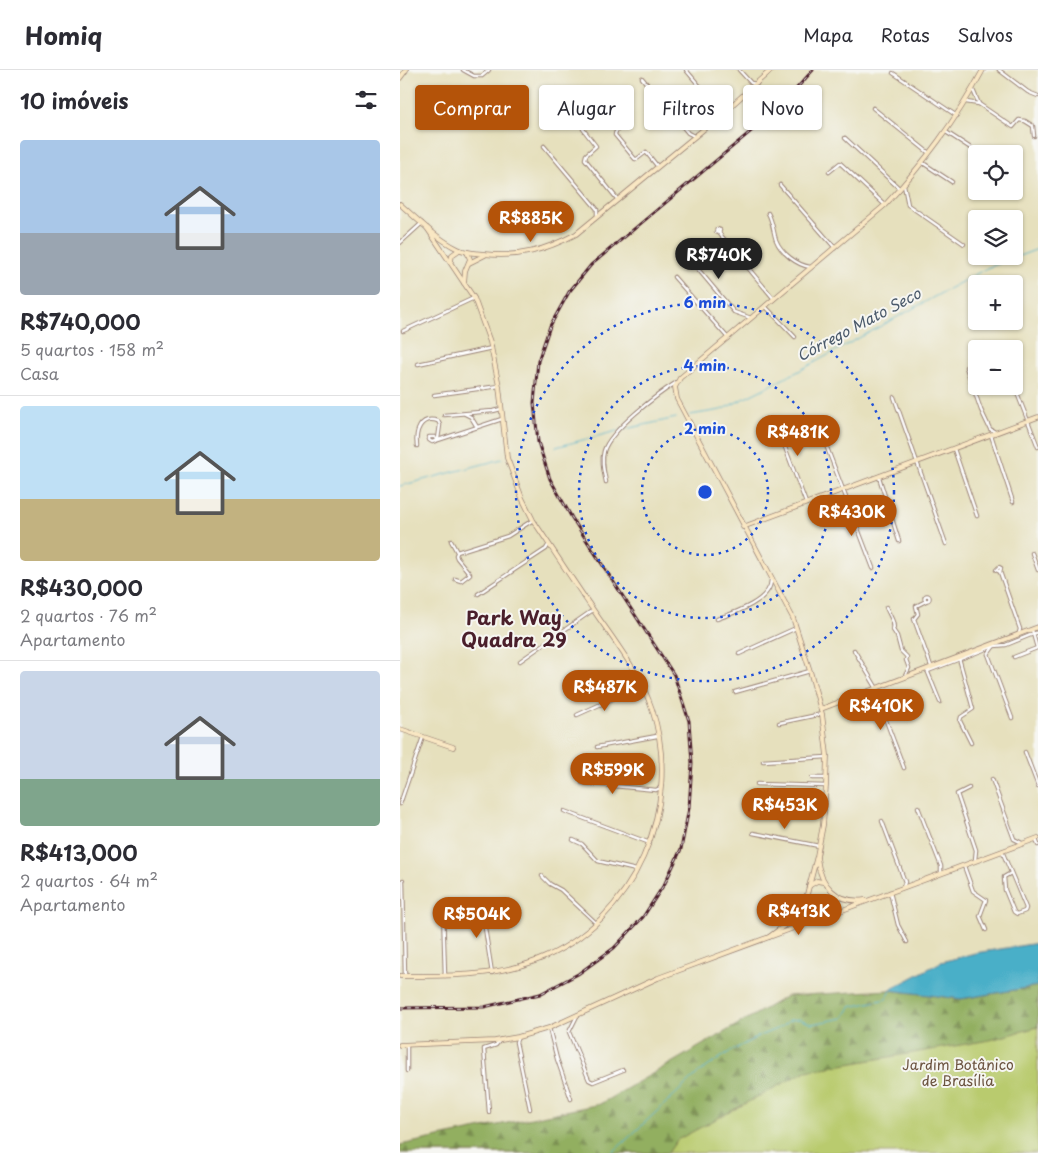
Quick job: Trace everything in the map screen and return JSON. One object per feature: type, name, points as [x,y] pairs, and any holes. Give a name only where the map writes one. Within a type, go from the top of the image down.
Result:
[{"type":"street","points":[[400,78],[406,70]]},
{"type":"street","points":[[463,70],[474,76],[482,76],[489,70]]},
{"type":"street","points":[[686,70],[699,85]]},
{"type":"street","points":[[739,70],[751,83],[757,84],[771,70]]},
{"type":"street","points":[[606,482],[603,464],[604,452],[609,441],[628,420],[676,382],[885,205],[930,154],[966,102],[984,70]]},
{"type":"street","points":[[999,70],[1028,92],[1038,96]]},
{"type":"street","points":[[894,73],[957,116]]},
{"type":"street","points":[[642,78],[688,133],[695,136]]},
{"type":"street","points":[[973,90],[979,104]]},
{"type":"street","points":[[733,105],[743,96]]},
{"type":"street","points":[[966,102],[979,104],[1013,127],[1019,120],[1025,121],[1033,126],[1034,136]]},
{"type":"street","points":[[874,108],[930,154]]},
{"type":"street","points":[[583,130],[596,146],[586,155],[585,159],[618,200]]},
{"type":"street","points":[[617,130],[615,135],[635,159],[638,160],[646,152],[658,167]]},
{"type":"street","points":[[427,228],[459,250],[466,252],[520,255],[558,244],[576,234],[702,130]]},
{"type":"street","points":[[946,132],[968,146]]},
{"type":"street","points":[[688,133],[688,142]]},
{"type":"street","points":[[845,138],[902,187],[908,206],[964,244]]},
{"type":"street","points":[[544,146],[597,210],[596,218]]},
{"type":"street","points":[[829,172],[840,163],[885,205]]},
{"type":"street","points":[[923,163],[952,182]]},
{"type":"street","points":[[780,185],[835,248]]},
{"type":"street","points":[[400,204],[427,228],[474,298],[492,348],[499,386],[507,458],[522,498],[533,520],[643,686],[652,708],[662,759],[659,810],[650,843],[636,870],[611,906],[596,923],[555,952],[525,964],[492,973],[400,976]]},
{"type":"street","points":[[597,210],[606,210]]},
{"type":"street","points":[[768,213],[779,245],[798,264],[812,267]]},
{"type":"street","points":[[400,244],[422,223]]},
{"type":"street","points":[[719,233],[774,299]]},
{"type":"street","points":[[453,265],[452,254],[459,250]]},
{"type":"street","points":[[464,283],[470,259],[466,252]]},
{"type":"street","points":[[453,265],[460,269],[486,254]]},
{"type":"street","points":[[705,256],[694,263],[734,312],[751,318]]},
{"type":"street","points":[[674,277],[728,338]]},
{"type":"street","points":[[403,332],[474,298]]},
{"type":"street","points":[[765,306],[795,338]]},
{"type":"street","points":[[418,364],[492,348]]},
{"type":"street","points":[[966,367],[972,380],[979,406],[989,427],[992,431],[996,432]]},
{"type":"street","points":[[676,382],[677,399],[797,628],[822,714],[827,757],[826,786],[823,825],[817,856],[806,898],[789,922],[769,937]]},
{"type":"street","points":[[434,395],[499,386]]},
{"type":"street","points":[[1018,395],[1038,448]]},
{"type":"street","points":[[894,397],[946,544]]},
{"type":"street","points":[[444,415],[501,409]]},
{"type":"street","points":[[464,414],[472,417],[477,427]]},
{"type":"street","points":[[417,446],[417,431],[427,421],[435,420],[440,425],[437,440],[502,418]]},
{"type":"street","points":[[743,527],[1038,418]]},
{"type":"street","points":[[816,419],[873,568]]},
{"type":"street","points":[[777,426],[806,503]]},
{"type":"street","points":[[983,438],[989,427]]},
{"type":"street","points":[[991,435],[1013,502]]},
{"type":"street","points":[[954,448],[978,516]]},
{"type":"street","points":[[912,465],[915,454]]},
{"type":"street","points":[[879,477],[899,541]]},
{"type":"street","points":[[457,552],[508,536],[533,520]]},
{"type":"street","points":[[451,541],[457,552],[457,558],[462,562],[470,575],[461,581],[455,579]]},
{"type":"street","points":[[478,594],[546,549],[549,544]]},
{"type":"street","points":[[546,549],[552,549]]},
{"type":"street","points":[[1032,554],[1038,570]]},
{"type":"street","points":[[1000,572],[1020,629],[1018,635]]},
{"type":"street","points":[[770,590],[771,580]]},
{"type":"street","points":[[717,619],[752,604],[770,590],[777,590]]},
{"type":"street","points":[[926,601],[916,606],[918,614],[914,619],[940,702]]},
{"type":"street","points":[[886,607],[893,622],[893,630],[897,636],[901,651],[907,656],[906,660],[909,668],[906,676]]},
{"type":"street","points":[[520,661],[593,610]]},
{"type":"street","points":[[930,666],[995,645],[1006,645],[1038,627]]},
{"type":"street","points":[[739,654],[797,628]]},
{"type":"street","points":[[1020,629],[1026,632]]},
{"type":"street","points":[[821,709],[873,686],[930,666],[979,652],[1026,632],[1038,632]]},
{"type":"street","points":[[1014,657],[1037,648],[1032,632]]},
{"type":"street","points":[[988,654],[995,645]]},
{"type":"street","points":[[854,650],[873,686],[904,768]]},
{"type":"street","points":[[974,651],[988,654]]},
{"type":"street","points":[[988,654],[1012,718]]},
{"type":"street","points":[[959,658],[973,709],[961,717],[960,722],[971,743]]},
{"type":"street","points":[[909,668],[917,672]]},
{"type":"street","points":[[735,692],[810,671]]},
{"type":"street","points":[[577,715],[643,686]]},
{"type":"street","points":[[778,723],[822,714]]},
{"type":"street","points":[[400,729],[453,747]]},
{"type":"street","points":[[597,747],[659,736]]},
{"type":"street","points":[[400,804],[423,737]]},
{"type":"street","points":[[1026,752],[1038,786]]},
{"type":"street","points":[[763,761],[827,757]]},
{"type":"street","points":[[812,778],[826,778]]},
{"type":"street","points":[[992,779],[1014,839],[1011,848]]},
{"type":"street","points":[[582,783],[656,790],[661,794]]},
{"type":"street","points":[[757,784],[826,786]]},
{"type":"street","points":[[656,790],[661,787]]},
{"type":"street","points":[[969,788],[957,794],[976,850],[975,860]]},
{"type":"street","points":[[918,807],[941,873]]},
{"type":"street","points":[[564,811],[650,843]]},
{"type":"street","points":[[882,821],[905,882],[910,885]]},
{"type":"street","points":[[753,833],[819,846]]},
{"type":"street","points":[[400,1045],[512,1038],[517,1040],[577,1016],[649,981],[1022,843],[1037,838],[1038,845]]},
{"type":"street","points":[[1014,839],[1022,843]]},
{"type":"street","points":[[573,840],[582,844],[598,861],[636,870]]},
{"type":"street","points":[[976,850],[984,857]]},
{"type":"street","points":[[1002,851],[1026,909],[1017,914],[1014,912],[1006,890],[1004,877],[1011,873]]},
{"type":"street","points":[[817,856],[818,869],[823,882],[836,895],[848,900],[872,899]]},
{"type":"street","points":[[963,865],[973,891],[986,900],[980,916],[986,930]]},
{"type":"street","points":[[940,866],[947,871]]},
{"type":"street","points":[[542,876],[550,884],[561,890],[596,923]]},
{"type":"street","points":[[403,880],[405,976]]},
{"type":"street","points":[[809,886],[817,881],[823,882]]},
{"type":"street","points":[[903,887],[905,882]]},
{"type":"street","points":[[890,892],[898,925],[907,942]]},
{"type":"street","points":[[831,914],[836,908],[836,895]]},
{"type":"street","points":[[806,898],[810,912],[822,917]]},
{"type":"street","points":[[480,904],[481,920],[485,928],[492,973]]},
{"type":"street","points":[[443,908],[445,976]]},
{"type":"street","points":[[577,1016],[569,1032],[588,1080],[593,1082],[623,1070]]},
{"type":"street","points":[[549,1028],[557,1059],[571,1099]]},
{"type":"street","points":[[489,1112],[484,1049],[496,1045],[500,1040]]},
{"type":"street","points":[[517,1040],[530,1108]]},
{"type":"street","points":[[407,1045],[407,1071]]},
{"type":"green space","points":[[1038,986],[1038,1027],[990,1040],[806,1071],[677,1140],[668,1153],[400,1153],[400,1145],[600,1104],[787,996],[889,990],[961,999]]},
{"type":"green space","name":"Jardim Botânico de Brasília","points":[[1038,990],[1038,1153],[420,1153]]},
{"type":"water","points":[[1038,943],[1038,986],[961,999],[889,990],[941,962],[975,953]]},
{"type":"waterway","name":"Córrego Mato Seco","points":[[690,415],[721,410],[797,372],[987,268],[1038,249]]},
{"type":"waterway","name":"Córrego Mato Seco","points":[[621,430],[676,418]]},
{"type":"waterway","name":"Córrego Mato Seco","points":[[556,447],[617,431]]},
{"type":"waterway","name":"Córrego Mato Seco","points":[[400,486],[502,459]]},
{"type":"waterway","points":[[612,1153],[697,1074],[726,1054],[759,1036],[781,1027],[790,1020],[800,1019],[811,1024],[843,1018],[850,1007],[886,999],[891,991]]},
{"type":"railway","points":[[400,1008],[484,1007],[540,994],[578,974],[614,948],[643,917],[665,883],[681,849],[689,808],[692,763],[689,721],[674,675],[572,518],[550,479],[538,442],[534,403],[538,361],[550,326],[569,292],[591,265],[780,107],[813,70]]},
{"type":"district","name":"Park Way Quadra 29","points":[[514,629]]}]
